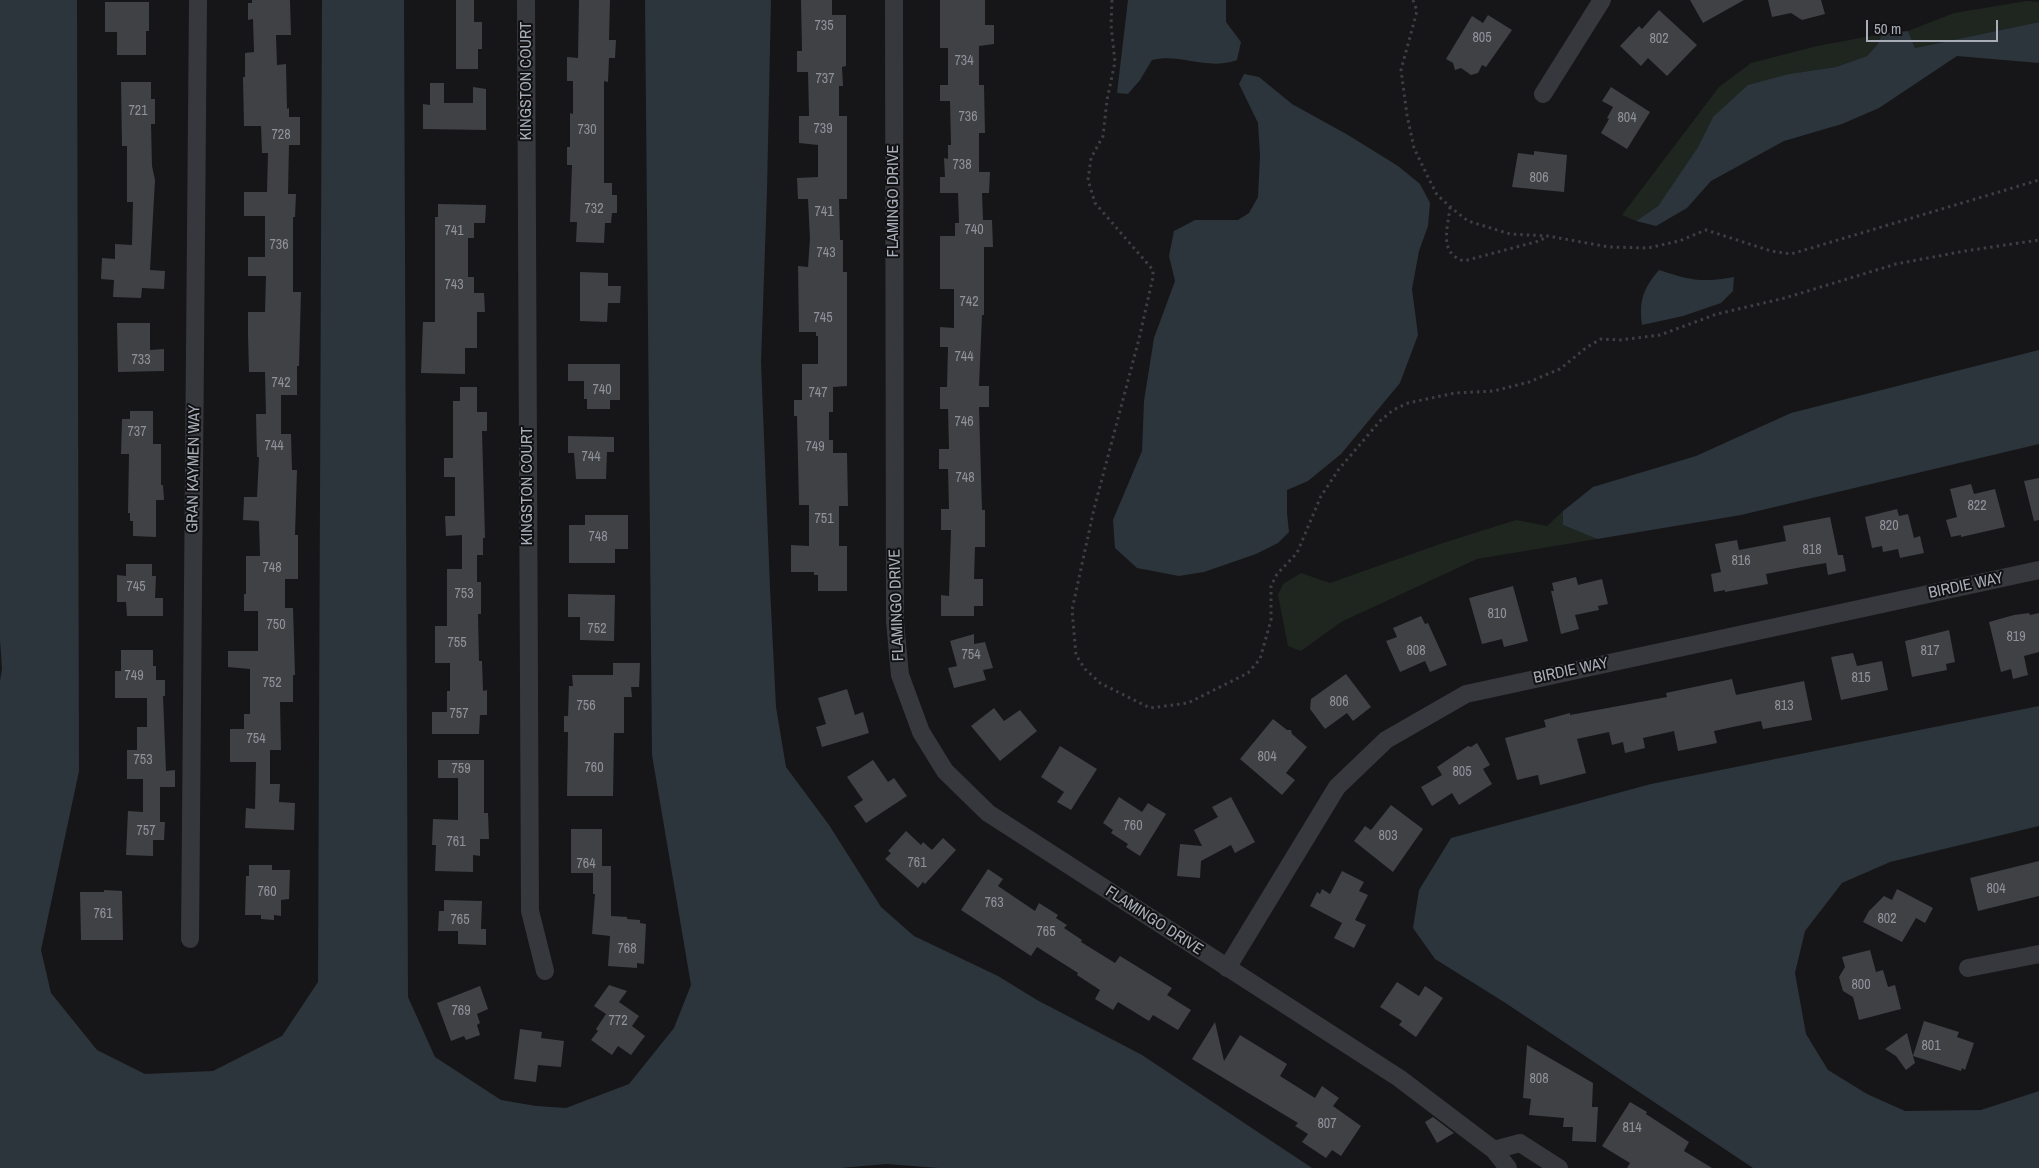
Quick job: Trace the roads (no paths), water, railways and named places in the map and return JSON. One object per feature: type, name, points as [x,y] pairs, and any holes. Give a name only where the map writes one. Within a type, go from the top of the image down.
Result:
[{"type":"street","name":"GRAN KAYMEN WAY","points":[[190,939],[198,0]]},
{"type":"street","name":"KINGSTON COURT","points":[[526,0],[530,910],[545,971]]},
{"type":"street","name":"FLAMINGO DRIVE","points":[[894,0],[895,621],[900,675],[921,732],[945,771],[988,813],[1399,1078],[1494,1150],[1508,1168]]},
{"type":"street","points":[[1543,94],[1602,0]]},
{"type":"street","name":"BIRDIE WAY","points":[[1226,968],[1337,787],[1386,740],[1466,694],[2039,570]]},
{"type":"street","points":[[1968,968],[2039,954]]},
{"type":"street","points":[[1494,1150],[1520,1143],[1559,1168]]}]
